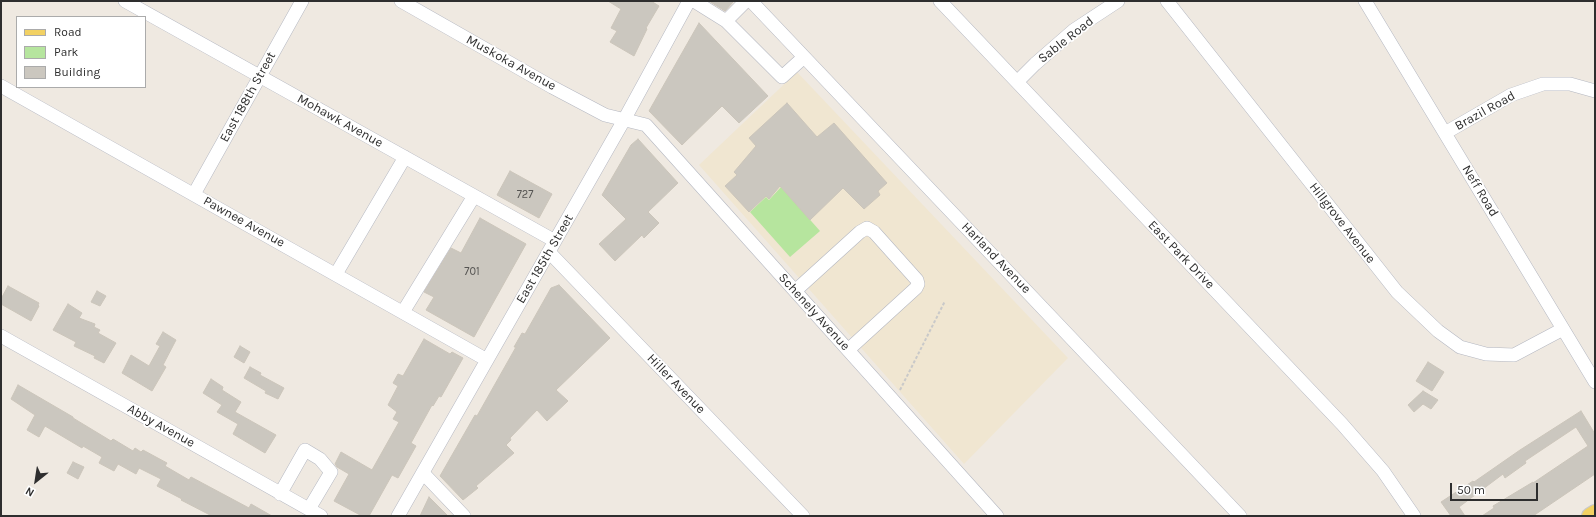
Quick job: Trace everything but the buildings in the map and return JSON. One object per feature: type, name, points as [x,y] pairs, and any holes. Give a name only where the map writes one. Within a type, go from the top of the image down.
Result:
[{"type":"main road","points":[[1590,516],[1595,513]]},
{"type":"street","name":"Mohawk Avenue","points":[[125,1],[474,196],[552,247]]},
{"type":"street","name":"East 188th Street","points":[[194,194],[302,1]]},
{"type":"street","name":"Muskoka Avenue","points":[[401,1],[605,115],[624,120]]},
{"type":"street","points":[[726,21],[746,1]]},
{"type":"street","name":"Harland Avenue","points":[[751,1],[1240,516]]},
{"type":"street","name":"East Park Drive","points":[[940,1],[1342,424],[1383,471],[1414,516]]},
{"type":"street","name":"Sable Road","points":[[1016,82],[1074,30],[1118,1]]},
{"type":"street","name":"Hillgrove Avenue","points":[[1167,1],[1397,292],[1438,332],[1460,347],[1486,354],[1514,355],[1563,329]]},
{"type":"street","name":"Neff Road","points":[[1364,1],[1595,382]]},
{"type":"street","name":"East 185th Street","points":[[398,516],[624,120],[688,2]]},
{"type":"street","points":[[688,2],[726,21],[782,77],[804,57]]},
{"type":"street","name":"Brazil Road","points":[[1445,134],[1511,95],[1543,84],[1570,84],[1595,91]]},
{"type":"street","name":"Pawnee Avenue","points":[[1,86],[487,360]]},
{"type":"street","name":"Schenely Avenue","points":[[624,120],[646,125],[997,516]]},
{"type":"street","points":[[336,274],[405,158]]},
{"type":"street","points":[[403,312],[474,196]]},
{"type":"street","points":[[796,291],[860,232],[867,228],[874,232],[917,280],[918,284],[916,288],[848,350]]},
{"type":"street","name":"Hiller Avenue","points":[[552,247],[803,516]]},
{"type":"street","name":"Abby Avenue","points":[[1,336],[320,516]]},
{"type":"street","points":[[280,494],[305,450],[320,459],[330,472],[309,509]]},
{"type":"street","points":[[423,473],[464,516]]},
{"type":"path","points":[[899,391],[945,301]]},
{"type":"shaded area","points":[[797,72],[1068,358],[964,464],[699,165]]},
{"type":"green space","points":[[781,187],[820,231],[790,257],[750,212],[766,197],[769,200]]}]
